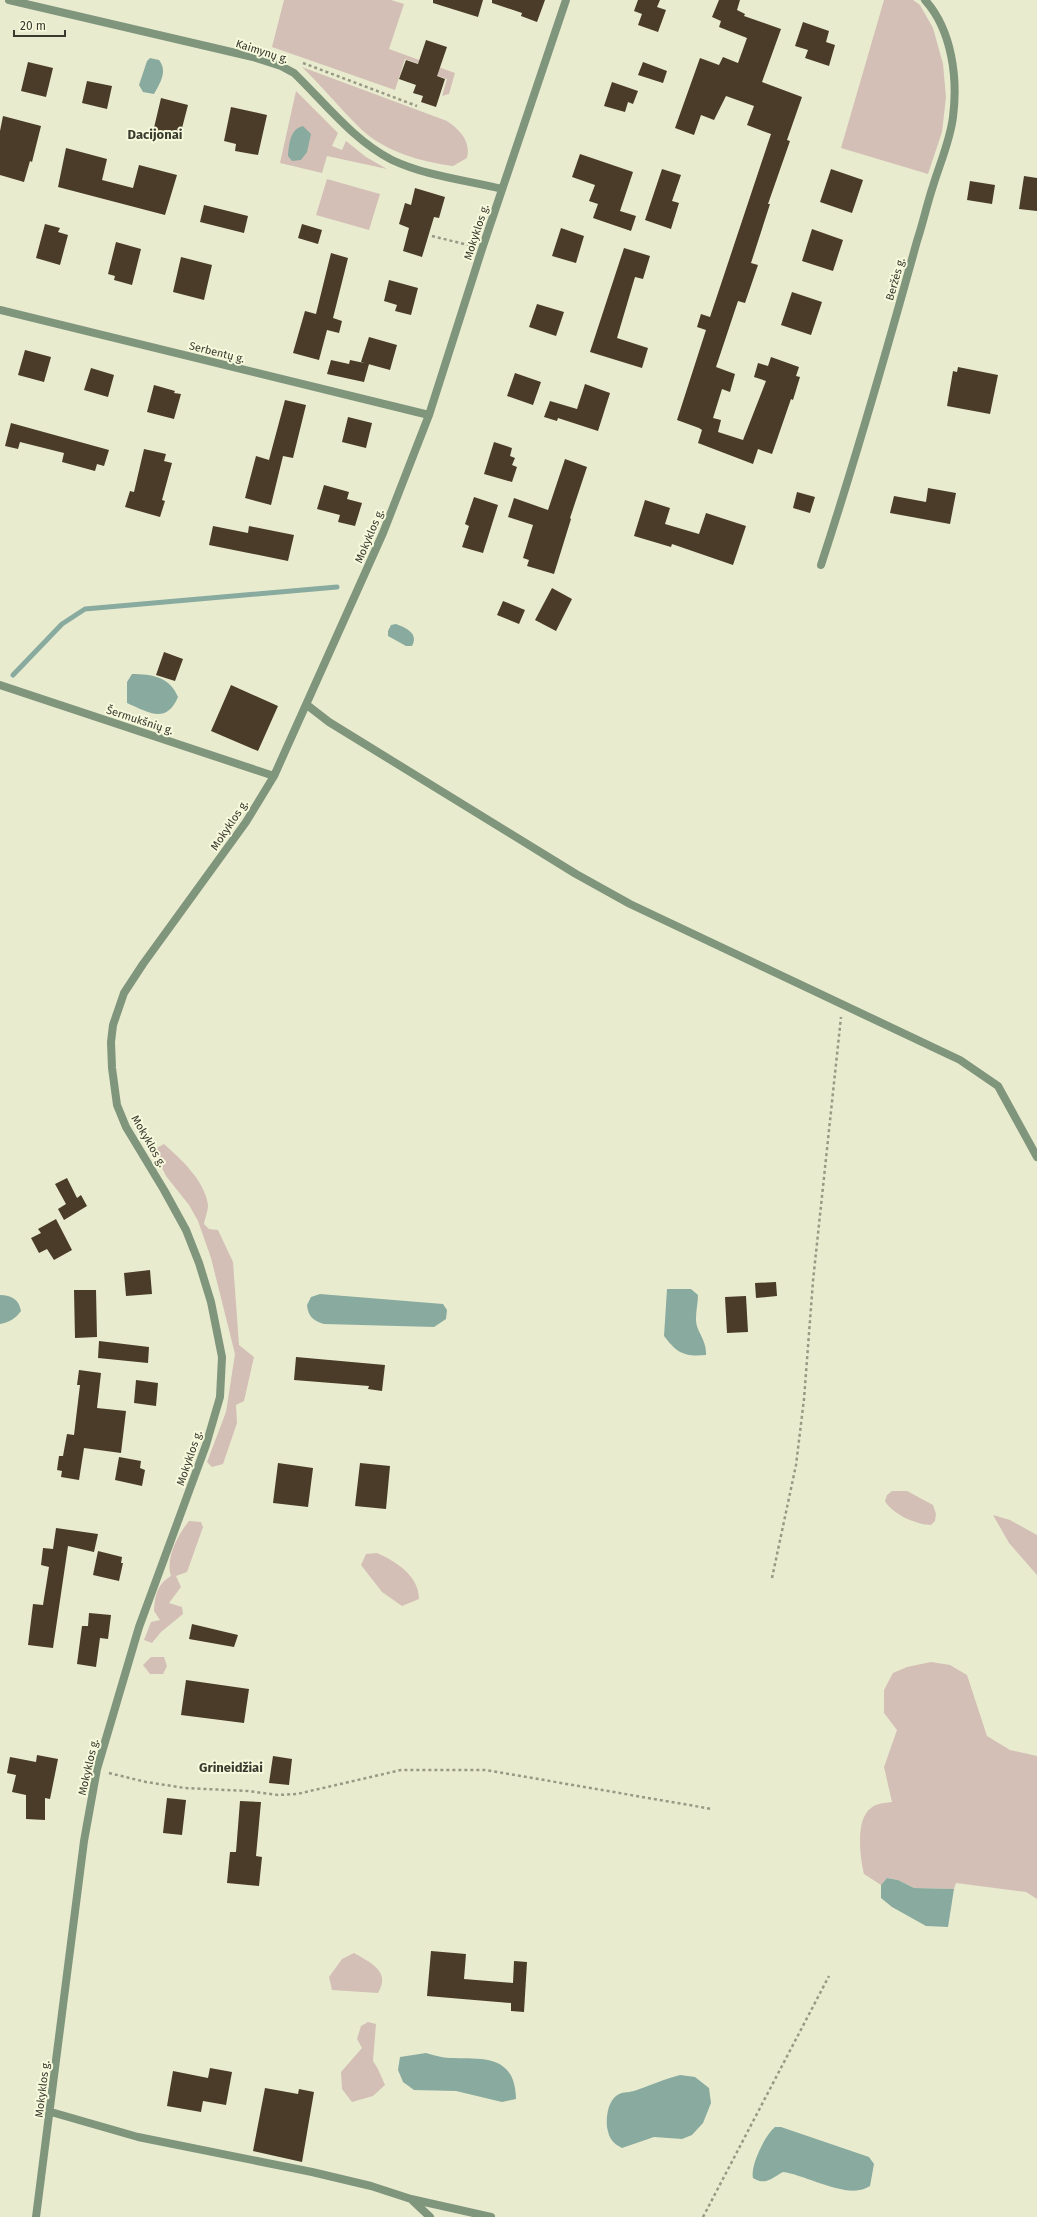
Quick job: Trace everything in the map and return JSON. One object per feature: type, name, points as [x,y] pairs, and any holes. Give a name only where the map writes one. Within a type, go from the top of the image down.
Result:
[{"type":"street","name":"Kaimynų g.","points":[[9,0],[253,57],[281,66],[294,73],[359,138],[392,160],[437,174],[502,189]]},
{"type":"street","name":"Mokyklos g.","points":[[36,2217],[51,2112],[84,1841],[96,1769],[139,1627],[206,1445],[220,1397],[222,1357],[211,1302],[196,1256],[164,1190],[126,1127],[117,1105],[112,1068],[111,1042],[113,1025],[124,993],[143,964],[246,822],[274,776],[384,533],[429,415],[502,189],[566,0]]},
{"type":"street","name":"Beržės g.","points":[[821,565],[890,341],[933,186],[947,146],[953,117],[955,91],[948,41],[940,22],[925,0]]},
{"type":"street","name":"Serbentų g.","points":[[0,310],[429,415]]},
{"type":"street","name":"Šermukšnių g.","points":[[0,685],[274,776]]},
{"type":"street","points":[[307,705],[329,722],[576,874],[630,904],[960,1060],[998,1086],[1037,1156]]},
{"type":"street","points":[[51,2112],[138,2137],[312,2172],[371,2186],[411,2199],[491,2217]]},
{"type":"street","points":[[411,2199],[430,2217]]},
{"type":"path","points":[[281,66],[290,61],[301,62],[417,106]]},
{"type":"path","points":[[432,236],[462,244]]},
{"type":"path","points":[[772,1578],[796,1465],[804,1399],[813,1281],[842,1004]]},
{"type":"path","points":[[96,1769],[146,1782],[278,1796],[297,1794],[401,1770],[486,1770],[712,1809]]},
{"type":"path","points":[[703,2217],[829,1976]]},
{"type":"shaded area","points":[[284,0],[391,0],[404,4],[389,49],[455,73],[449,94],[442,96],[447,79],[427,72],[429,67],[405,59],[395,90],[272,47]]},
{"type":"shaded area","points":[[884,0],[913,0],[920,5],[933,28],[943,64],[946,97],[942,132],[928,174],[841,148]]},
{"type":"shaded area","points":[[302,67],[447,121],[460,132],[466,141],[468,152],[467,158],[453,166],[417,159],[382,144],[362,130]]},
{"type":"shaded area","points":[[296,91],[338,133],[332,146],[342,150],[346,141],[366,157],[387,169],[327,156],[322,173],[280,163]]},
{"type":"shaded area","points":[[327,179],[380,194],[369,230],[316,215]]},
{"type":"shaded area","points":[[164,1144],[178,1156],[191,1171],[202,1187],[206,1196],[208,1207],[204,1224],[209,1229],[218,1230],[233,1262],[239,1345],[254,1357],[244,1401],[236,1405],[237,1423],[223,1464],[212,1467],[207,1462],[226,1412],[235,1354],[211,1258],[198,1221],[189,1205],[166,1176],[153,1150]]},
{"type":"shaded area","points":[[892,1491],[907,1491],[933,1505],[936,1514],[935,1521],[931,1525],[925,1525],[905,1518],[893,1510],[885,1501],[887,1495]]},
{"type":"shaded area","points":[[993,1515],[1010,1520],[1037,1535],[1037,1575],[1009,1543]]},
{"type":"shaded area","points":[[189,1521],[201,1522],[203,1527],[187,1572],[176,1576],[181,1587],[169,1603],[182,1607],[183,1614],[161,1632],[152,1643],[144,1640],[151,1622],[160,1620],[154,1611],[156,1595],[166,1579],[171,1576],[171,1555],[177,1540]]},
{"type":"shaded area","points":[[377,1553],[399,1565],[406,1571],[415,1583],[419,1599],[402,1606],[382,1592],[361,1565],[366,1554]]},
{"type":"shaded area","points":[[151,1657],[164,1657],[167,1666],[163,1674],[150,1674],[143,1665]]},
{"type":"shaded area","points":[[931,1662],[950,1665],[967,1675],[987,1736],[1010,1750],[1037,1756],[1037,1899],[1026,1892],[956,1883],[954,1889],[914,1888],[898,1880],[887,1878],[881,1885],[864,1874],[860,1839],[861,1829],[866,1813],[873,1806],[892,1802],[884,1767],[897,1730],[884,1713],[884,1690],[893,1673],[907,1667]]},
{"type":"shaded area","points":[[354,1953],[367,1960],[381,1973],[382,1979],[378,1993],[332,1990],[329,1977],[342,1959]]},
{"type":"shaded area","points":[[368,2022],[376,2024],[373,2061],[385,2085],[373,2096],[352,2102],[342,2089],[341,2072],[362,2048],[357,2039],[361,2026]]},
{"type":"water","points":[[150,58],[159,60],[163,68],[159,86],[154,94],[143,92],[139,85],[147,61]]},
{"type":"water","points":[[303,126],[311,134],[307,152],[301,160],[292,161],[288,156],[291,138],[295,130]]},
{"type":"water","points":[[396,624],[407,629],[413,634],[414,641],[412,646],[406,646],[388,636],[388,631],[391,625]]},
{"type":"water","points":[[132,674],[153,676],[165,681],[175,690],[178,697],[173,706],[162,714],[156,714],[142,710],[127,703],[127,682]]},
{"type":"water","points":[[667,1289],[691,1289],[698,1295],[696,1323],[705,1344],[706,1355],[682,1353],[677,1350],[664,1336]]},
{"type":"water","points":[[320,1294],[443,1304],[447,1310],[446,1319],[434,1327],[324,1324],[312,1318],[307,1305],[311,1297]]},
{"type":"water","points":[[0,1295],[11,1297],[17,1301],[21,1311],[12,1320],[0,1324]]},
{"type":"water","points":[[887,1878],[898,1880],[914,1888],[954,1889],[948,1927],[926,1926],[892,1907],[881,1898],[881,1885]]},
{"type":"water","points":[[426,2053],[444,2058],[474,2058],[495,2062],[510,2074],[514,2084],[516,2099],[502,2102],[456,2091],[414,2090],[403,2082],[398,2070],[400,2057]]},
{"type":"water","points":[[680,2075],[695,2077],[709,2088],[711,2103],[703,2123],[692,2135],[682,2139],[654,2137],[622,2148],[613,2142],[607,2127],[607,2114],[611,2102],[616,2096],[620,2093],[634,2091]]},
{"type":"water","points":[[775,2127],[781,2127],[869,2157],[874,2164],[870,2186],[861,2190],[851,2191],[828,2186],[783,2172],[772,2179],[765,2181],[753,2178],[754,2166],[759,2151]]},
{"type":"building","points":[[433,0],[483,0],[478,17],[433,3]]},
{"type":"building","points":[[492,0],[545,0],[537,22],[521,16],[522,13],[492,3]]},
{"type":"building","points":[[638,0],[660,0],[657,7],[666,10],[658,32],[638,25],[642,14],[634,11]]},
{"type":"building","points":[[719,0],[740,0],[737,10],[745,14],[744,16],[781,29],[762,82],[802,97],[787,140],[790,141],[768,204],[770,204],[751,263],[758,265],[745,303],[738,301],[716,367],[735,374],[730,392],[722,389],[713,418],[721,420],[718,432],[743,440],[766,381],[754,377],[758,363],[768,366],[771,357],[799,367],[796,376],[800,377],[793,400],[791,399],[772,454],[758,449],[753,464],[698,443],[702,430],[677,420],[706,330],[697,327],[701,314],[710,317],[771,134],[747,125],[754,106],[726,96],[714,120],[701,115],[694,135],[675,128],[700,58],[719,65],[723,57],[738,63],[747,38],[719,27],[721,21],[712,17]]},
{"type":"building","points":[[803,22],[829,31],[826,42],[835,45],[829,66],[805,58],[808,50],[795,46]]},
{"type":"building","points":[[426,40],[447,47],[437,76],[445,79],[436,107],[421,102],[423,96],[413,93],[416,85],[399,79],[406,60],[418,64]]},
{"type":"building","points":[[28,62],[53,68],[46,97],[21,91]]},
{"type":"building","points":[[643,62],[667,71],[663,83],[638,75]]},
{"type":"building","points":[[87,81],[112,86],[107,109],[82,103]]},
{"type":"building","points":[[612,82],[638,91],[633,104],[628,102],[625,112],[604,106]]},
{"type":"building","points":[[161,98],[188,105],[181,132],[176,131],[175,137],[153,132]]},
{"type":"building","points":[[231,107],[267,115],[258,155],[235,151],[236,144],[224,141]]},
{"type":"building","points":[[3,116],[41,126],[32,162],[30,161],[24,182],[0,175],[0,131]]},
{"type":"building","points":[[66,148],[107,159],[102,180],[133,188],[139,165],[177,175],[165,215],[58,187]]},
{"type":"building","points":[[580,154],[633,172],[620,211],[636,216],[631,231],[593,218],[598,204],[589,201],[595,185],[572,177]]},
{"type":"building","points":[[662,169],[681,175],[672,201],[679,203],[671,229],[645,220]]},
{"type":"building","points":[[831,169],[863,180],[852,213],[820,202]]},
{"type":"building","points":[[1024,176],[1037,178],[1037,211],[1019,209]]},
{"type":"building","points":[[970,181],[995,185],[992,204],[967,200]]},
{"type":"building","points":[[415,188],[445,197],[439,218],[434,217],[422,257],[403,251],[409,228],[399,224],[405,203],[411,205]]},
{"type":"building","points":[[204,205],[248,216],[244,233],[200,222]]},
{"type":"building","points":[[45,224],[60,228],[58,232],[68,235],[60,265],[36,258]]},
{"type":"building","points":[[302,224],[322,230],[318,244],[298,238]]},
{"type":"building","points":[[561,228],[584,236],[576,263],[552,256]]},
{"type":"building","points":[[812,229],[843,240],[833,271],[802,261]]},
{"type":"building","points":[[116,242],[141,249],[132,285],[114,280],[115,276],[108,274]]},
{"type":"building","points":[[624,248],[650,256],[643,279],[635,277],[617,338],[648,348],[642,368],[590,352]]},
{"type":"building","points":[[331,253],[348,258],[333,318],[342,321],[339,333],[327,330],[319,360],[293,353],[305,311],[316,314]]},
{"type":"building","points":[[181,257],[212,265],[204,300],[173,292]]},
{"type":"building","points":[[389,280],[418,288],[411,315],[395,311],[397,305],[384,301]]},
{"type":"building","points":[[792,292],[822,302],[811,335],[781,325]]},
{"type":"building","points":[[537,304],[564,312],[556,336],[529,327]]},
{"type":"building","points":[[369,337],[397,345],[390,370],[361,362]]},
{"type":"building","points":[[25,350],[51,357],[44,382],[18,375]]},
{"type":"building","points":[[331,360],[349,364],[350,360],[369,364],[364,382],[327,374]]},
{"type":"building","points":[[958,367],[998,375],[990,414],[947,406],[953,371],[957,372]]},
{"type":"building","points":[[91,368],[114,375],[108,397],[84,390]]},
{"type":"building","points":[[515,373],[541,382],[533,405],[507,396]]},
{"type":"building","points":[[585,384],[610,393],[598,431],[558,418],[557,421],[544,417],[550,401],[577,409]]},
{"type":"building","points":[[154,385],[175,391],[174,393],[181,394],[174,419],[147,412]]},
{"type":"building","points":[[285,400],[306,405],[293,458],[283,456],[271,505],[245,498],[256,456],[269,460]]},
{"type":"building","points":[[348,417],[372,423],[366,448],[342,442]]},
{"type":"building","points":[[11,423],[109,450],[104,466],[97,464],[95,471],[62,462],[64,453],[20,442],[18,449],[5,446]]},
{"type":"building","points":[[494,442],[512,448],[510,456],[515,458],[512,465],[517,467],[512,482],[484,474]]},
{"type":"building","points":[[144,449],[166,454],[164,461],[172,463],[162,500],[165,501],[160,517],[125,507],[130,491],[134,492]]},
{"type":"building","points":[[565,459],[587,467],[570,518],[571,519],[554,574],[527,566],[529,560],[523,558],[533,525],[508,517],[514,498],[548,510]]},
{"type":"building","points":[[324,485],[349,492],[347,499],[362,503],[355,526],[338,522],[340,515],[317,509]]},
{"type":"building","points":[[928,488],[956,493],[950,524],[890,513],[894,496],[926,502]]},
{"type":"building","points":[[797,492],[815,497],[810,513],[793,508]]},
{"type":"building","points":[[474,497],[498,505],[483,553],[462,547],[469,526],[465,524]]},
{"type":"building","points":[[645,500],[670,508],[665,524],[699,534],[706,513],[746,526],[733,565],[672,544],[671,547],[634,536]]},
{"type":"building","points":[[213,526],[248,533],[249,526],[294,535],[288,561],[209,545]]},
{"type":"building","points":[[552,588],[572,599],[556,631],[535,620]]},
{"type":"building","points":[[503,601],[525,610],[519,624],[497,615]]},
{"type":"building","points":[[164,652],[183,659],[175,681],[156,675]]},
{"type":"building","points":[[231,685],[278,706],[258,751],[211,731]]},
{"type":"building","points":[[67,1178],[77,1198],[81,1195],[87,1206],[64,1220],[58,1209],[66,1204],[55,1184]]},
{"type":"building","points":[[56,1219],[72,1250],[54,1260],[47,1249],[39,1253],[31,1238],[41,1233],[38,1229]]},
{"type":"building","points":[[150,1270],[152,1294],[126,1296],[124,1273]]},
{"type":"building","points":[[776,1282],[777,1296],[756,1298],[755,1283]]},
{"type":"building","points":[[74,1290],[96,1290],[97,1337],[75,1338]]},
{"type":"building","points":[[746,1296],[748,1332],[727,1333],[725,1297]]},
{"type":"building","points":[[99,1341],[149,1347],[148,1363],[98,1358]]},
{"type":"building","points":[[296,1357],[385,1365],[382,1391],[368,1389],[369,1386],[294,1380]]},
{"type":"building","points":[[79,1370],[101,1373],[97,1408],[126,1411],[121,1453],[84,1448],[79,1480],[61,1477],[62,1471],[57,1470],[59,1456],[63,1456],[67,1434],[74,1435],[80,1385],[77,1385]]},
{"type":"building","points":[[136,1380],[158,1383],[156,1406],[134,1403]]},
{"type":"building","points":[[119,1457],[141,1461],[140,1468],[145,1470],[142,1486],[115,1480]]},
{"type":"building","points":[[278,1463],[313,1468],[308,1507],[273,1503]]},
{"type":"building","points":[[360,1463],[390,1466],[386,1509],[355,1506]]},
{"type":"building","points":[[56,1528],[98,1534],[94,1552],[68,1546],[53,1648],[28,1645],[33,1604],[43,1605],[49,1567],[41,1565],[43,1548],[53,1549]]},
{"type":"building","points":[[98,1551],[122,1557],[121,1563],[123,1563],[119,1581],[93,1575]]},
{"type":"building","points":[[89,1613],[111,1615],[108,1639],[100,1638],[96,1667],[77,1664],[82,1626],[88,1626]]},
{"type":"building","points":[[192,1624],[238,1635],[234,1647],[189,1639]]},
{"type":"building","points":[[186,1680],[249,1689],[244,1723],[181,1715]]},
{"type":"building","points":[[37,1755],[58,1759],[50,1799],[45,1798],[45,1820],[26,1819],[26,1795],[12,1792],[16,1775],[7,1773],[10,1757],[36,1762]]},
{"type":"building","points":[[273,1756],[292,1759],[289,1785],[269,1783]]},
{"type":"building","points":[[167,1798],[186,1800],[182,1835],[163,1833]]},
{"type":"building","points":[[240,1801],[261,1802],[256,1856],[262,1857],[259,1886],[227,1883],[230,1852],[236,1852]]},
{"type":"building","points":[[431,1951],[466,1954],[464,1979],[513,1983],[514,1961],[527,1962],[524,2012],[511,2011],[511,2003],[427,1996]]},
{"type":"building","points":[[210,2068],[232,2072],[226,2105],[203,2101],[201,2112],[167,2106],[173,2071],[208,2078]]},
{"type":"building","points":[[265,2088],[298,2094],[299,2089],[314,2092],[302,2162],[253,2151]]},
{"type":"waterway","points":[[13,675],[62,624],[85,609],[337,587]]},
{"type":"district","name":"Dacijonai","points":[[155,134]]},
{"type":"district","name":"Grineidžiai","points":[[231,1767]]}]
